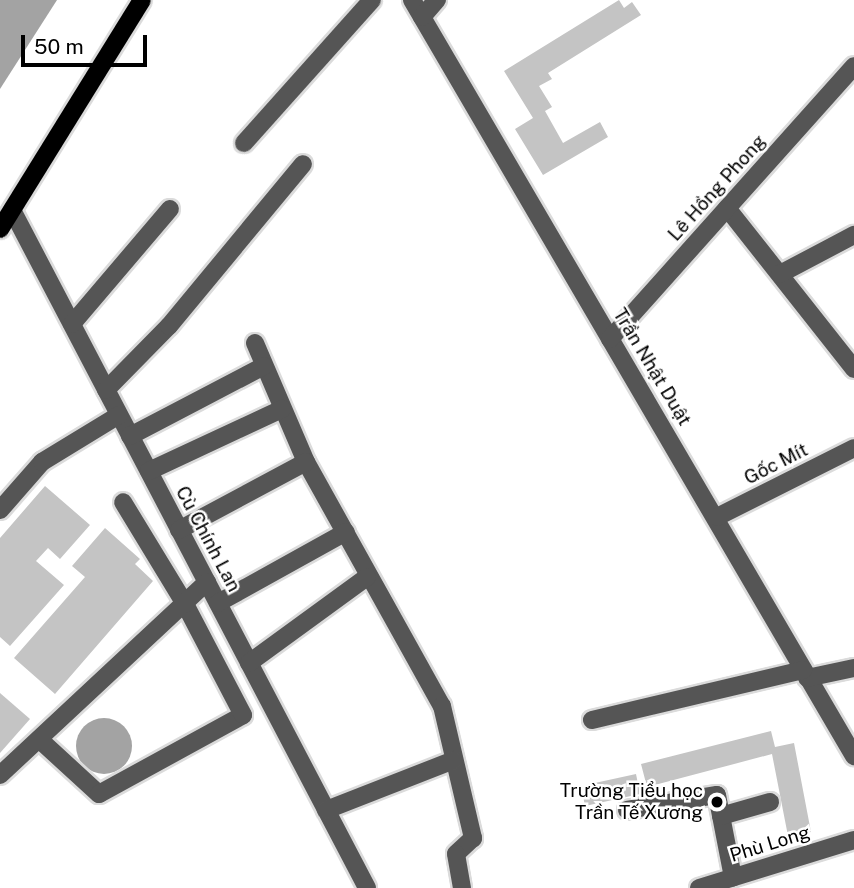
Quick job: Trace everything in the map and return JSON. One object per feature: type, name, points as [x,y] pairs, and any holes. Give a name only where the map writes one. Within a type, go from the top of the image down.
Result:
[{"type":"main road","points":[[0,229],[142,0]]},
{"type":"street","points":[[244,143],[372,0]]},
{"type":"street","name":"Trần Nhật Duật","points":[[412,0],[717,517],[854,756]]},
{"type":"street","points":[[422,17],[437,0]]},
{"type":"street","name":"Lê Hồng Phong","points":[[610,339],[854,66]]},
{"type":"street","points":[[106,390],[169,326],[303,164]]},
{"type":"street","points":[[727,208],[854,369]]},
{"type":"street","points":[[72,324],[170,209]]},
{"type":"street","name":"Cù Chính Lan","points":[[12,210],[367,888]]},
{"type":"street","points":[[779,274],[854,235]]},
{"type":"street","points":[[255,343],[306,462],[346,532],[367,577],[442,706],[473,838],[456,854],[462,888]]},
{"type":"street","points":[[130,436],[264,366]]},
{"type":"street","points":[[149,471],[282,409]]},
{"type":"street","points":[[0,510],[42,462],[119,415]]},
{"type":"street","name":"Gốc Mít","points":[[717,517],[854,448]]},
{"type":"street","points":[[179,530],[306,462]]},
{"type":"street","points":[[40,740],[99,793],[243,715],[185,604],[123,502]]},
{"type":"street","points":[[218,603],[346,532]]},
{"type":"street","points":[[249,663],[367,577]]},
{"type":"street","points":[[0,775],[207,582]]},
{"type":"street","points":[[592,720],[805,674],[854,668]]},
{"type":"street","points":[[326,810],[454,760]]},
{"type":"street","points":[[627,810],[717,795],[733,877]]},
{"type":"street","points":[[721,816],[769,802]]},
{"type":"street","name":"Phù Long","points":[[699,888],[854,839]]},
{"type":"shaded area","points":[[0,0],[57,0],[0,89]]},
{"type":"shaded area","points":[[104,718],[115,720],[124,726],[130,735],[130,757],[124,766],[115,772],[104,774],[93,772],[84,766],[78,757],[76,746],[78,735],[84,726],[93,720]]},
{"type":"building","points":[[619,0],[624,8],[632,2],[641,15],[548,73],[552,79],[539,86],[552,107],[545,111],[563,143],[600,122],[608,137],[543,175],[515,129],[533,118],[504,71]]},
{"type":"building","points":[[45,486],[90,525],[60,559],[48,548],[36,561],[64,585],[10,646],[0,637],[0,538]]},
{"type":"building","points":[[105,528],[140,559],[135,564],[153,581],[55,694],[14,658],[85,577],[72,566]]},
{"type":"building","points":[[0,693],[30,719],[0,753]]},
{"type":"building","points":[[771,731],[775,747],[794,743],[811,832],[788,836],[772,754],[647,787],[641,764]]},
{"type":"building","points":[[636,774],[640,794],[585,806],[581,786]]},
{"type":"place","name":"Trường Tiểu học Trần Tế Xương","points":[[717,802]]}]
